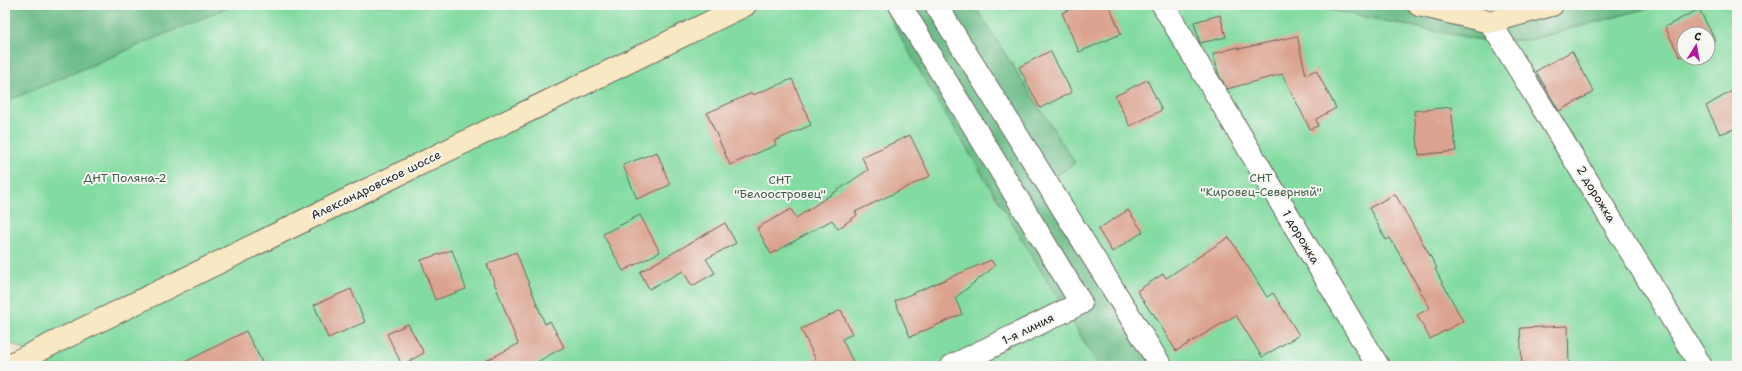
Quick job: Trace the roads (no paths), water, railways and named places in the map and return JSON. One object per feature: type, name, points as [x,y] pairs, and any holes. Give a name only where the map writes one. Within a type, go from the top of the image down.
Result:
[{"type":"street","name":"Александровское шоссе","points":[[7,366],[745,5]]},
{"type":"street","name":"1-я линия","points":[[900,5],[1081,303],[952,366]]},
{"type":"street","points":[[936,5],[1161,366]]},
{"type":"street","name":"1 дорожка","points":[[1163,5],[1378,366]]},
{"type":"street","points":[[1419,5],[1490,22],[1552,5]]},
{"type":"street","name":"2 дорожка","points":[[1490,22],[1701,366]]},
{"type":"park label","name":"ДНТ Поляна-2","points":[[125,178]]},
{"type":"park label","name":"СНТ \"Кировец-Северный\"","points":[[1261,185]]},
{"type":"park label","name":"СНТ \"Белоостровец\"","points":[[780,187]]}]
